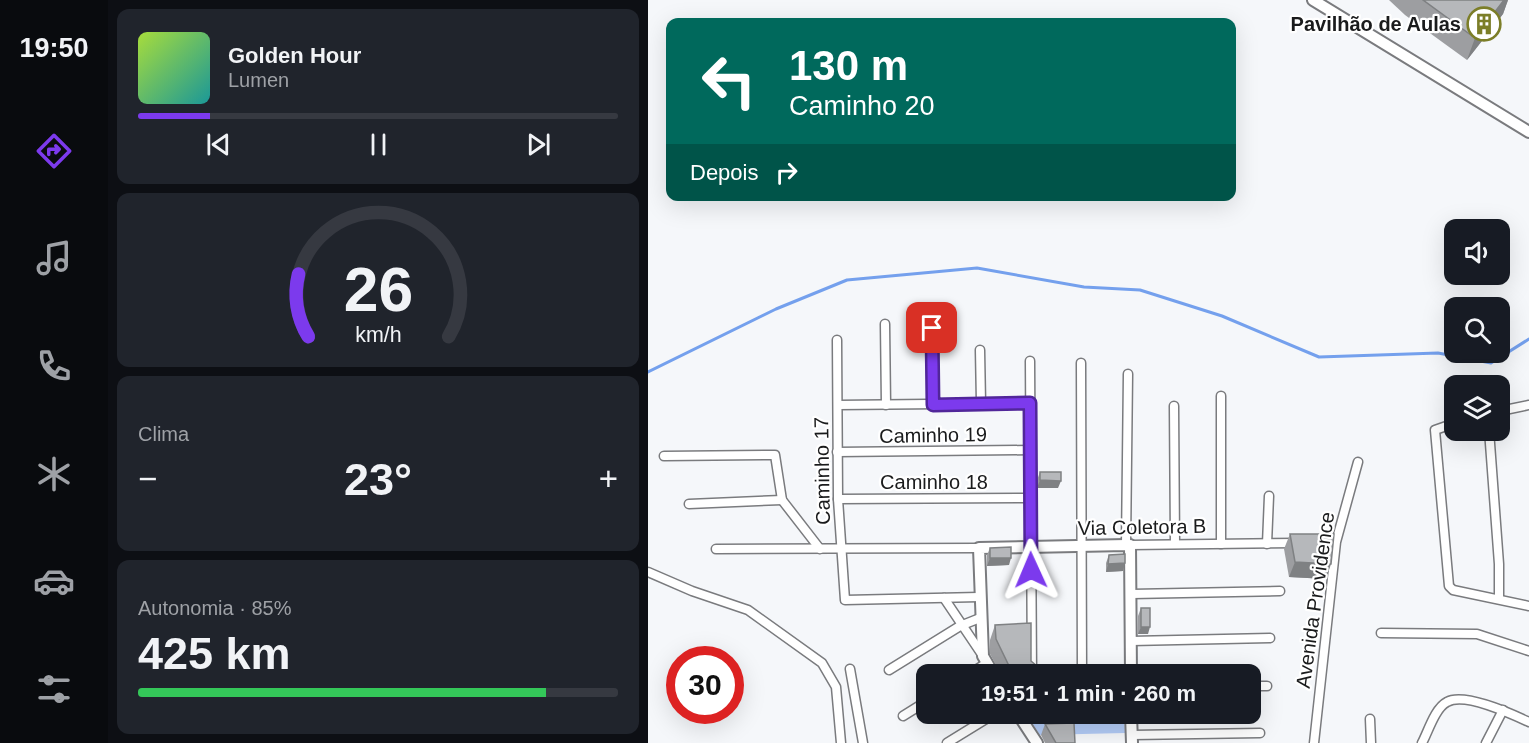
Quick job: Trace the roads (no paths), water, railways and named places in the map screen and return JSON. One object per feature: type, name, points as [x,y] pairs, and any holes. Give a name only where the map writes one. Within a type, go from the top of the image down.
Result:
[{"type":"street","points":[[1313,0],[1529,132]]},
{"type":"street","points":[[885,324],[886,405]]},
{"type":"street","points":[[932,328],[933,405]]},
{"type":"street","name":"Caminho 17","points":[[837,340],[838,499],[845,600],[944,598]]},
{"type":"street","points":[[980,350],[981,404]]},
{"type":"street","points":[[1030,361],[1032,664]]},
{"type":"street","points":[[1081,363],[1079,545],[1082,664]]},
{"type":"street","points":[[1128,374],[1131,664]]},
{"type":"street","points":[[1221,396],[1221,544]]},
{"type":"street","points":[[838,405],[1030,403]]},
{"type":"street","points":[[1510,409],[1529,405]]},
{"type":"street","points":[[1174,406],[1174,544]]},
{"type":"street","points":[[1444,426],[1435,429],[1448,582],[1453,590],[1529,606]]},
{"type":"street","points":[[1490,441],[1498,546],[1499,598]]},
{"type":"street","name":"Caminho 19","points":[[837,452],[1030,450]]},
{"type":"street","points":[[664,456],[775,455],[782,500],[820,549]]},
{"type":"street","name":"Avenida Providence","points":[[1314,743],[1336,542],[1358,462]]},
{"type":"street","points":[[1267,544],[1269,496]]},
{"type":"street","name":"Caminho 18","points":[[838,499],[1030,498]]},
{"type":"street","points":[[689,504],[782,500]]},
{"type":"street","points":[[1325,542],[1336,542]]},
{"type":"street","name":"Via Coletora B","points":[[716,549],[1302,543]]},
{"type":"street","points":[[979,548],[980,618],[985,660]]},
{"type":"street","points":[[648,572],[692,591],[748,610],[822,663],[836,687],[841,743]]},
{"type":"street","points":[[1132,594],[1280,591]]},
{"type":"street","points":[[979,597],[944,598],[960,626],[987,664]]},
{"type":"street","points":[[889,670],[960,626],[980,618]]},
{"type":"street","points":[[1382,633],[1477,634],[1529,651]]},
{"type":"street","points":[[1131,641],[1270,638]]},
{"type":"street","points":[[980,664],[985,660]]},
{"type":"street","points":[[850,669],[863,743]]},
{"type":"street","points":[[1261,686],[1267,686]]},
{"type":"street","points":[[1422,743],[1443,706],[1457,700],[1503,710],[1529,722]]},
{"type":"street","points":[[903,716],[916,708]]},
{"type":"street","points":[[1486,743],[1503,710]]},
{"type":"street","points":[[1370,719],[1371,743]]},
{"type":"street","points":[[947,743],[978,724]]},
{"type":"street","points":[[1025,724],[1037,743]]},
{"type":"street","points":[[1131,724],[1132,739],[1260,733]]},
{"type":"waterway","points":[[648,372],[776,309],[847,280],[977,268],[1084,287],[1140,290],[1222,316],[1319,357],[1438,353],[1491,363],[1529,339]]},
{"type":"place","name":"Pavilhão de Aulas","points":[[1484,24]]}]
